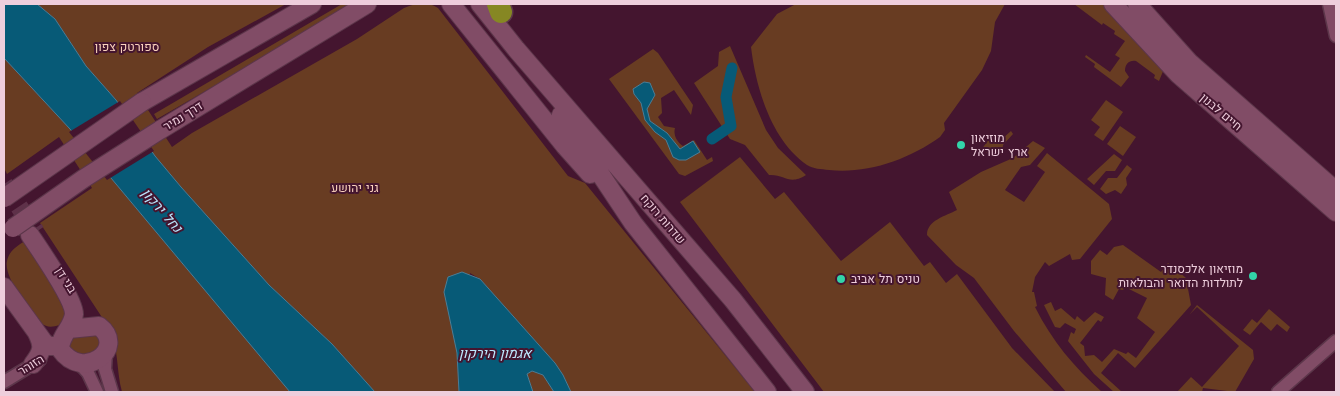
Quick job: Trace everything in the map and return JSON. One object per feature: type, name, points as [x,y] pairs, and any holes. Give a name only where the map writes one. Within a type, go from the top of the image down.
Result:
[{"type":"main road","points":[[4,198],[142,102],[312,4]]},
{"type":"main road","name":"דרך נמיר","points":[[9,232],[84,179],[160,130],[361,7],[371,4]]},
{"type":"main road","points":[[452,4],[564,146],[634,223]]},
{"type":"main road","name":"שדרות רוקח","points":[[480,4],[516,49],[734,300],[805,392]]},
{"type":"main road","name":"חיים לבנון","points":[[1112,4],[1178,74],[1336,212]]},
{"type":"main road","name":"חיים לבנון","points":[[1138,4],[1189,62],[1336,191]]},
{"type":"main road","points":[[498,7],[734,300]]},
{"type":"main road","name":"שדרות רוקח","points":[[516,49],[634,223],[767,392]]},
{"type":"main road","name":"בני דן","points":[[64,339],[72,323],[73,308],[33,234],[81,304],[99,326]]},
{"type":"main road","points":[[4,286],[37,332],[42,347],[41,354],[33,364]]},
{"type":"main road","points":[[37,332],[64,339],[99,326],[108,338],[106,352],[96,361],[79,364],[66,358],[64,339]]},
{"type":"street","points":[[1328,4],[1336,36]]},
{"type":"street","name":"הזוהר","points":[[4,382],[33,364],[64,339]]},
{"type":"street","points":[[1278,392],[1336,341]]},
{"type":"street","points":[[106,352],[105,369],[112,392]]},
{"type":"street","points":[[79,364],[88,374],[97,392]]},
{"type":"green space","name":"גני יהושע","points":[[37,4],[286,4],[208,47],[137,93],[172,147],[192,133],[357,39],[404,8],[413,5],[430,4],[438,8],[568,176],[585,183],[755,392],[571,392],[555,363],[480,279],[470,273],[457,353],[459,392],[375,392],[332,344],[269,285],[181,187],[155,156],[116,100],[86,66],[55,19]]},
{"type":"green space","points":[[342,4],[356,4],[157,119],[154,114]]},
{"type":"green space","points":[[796,4],[1005,4],[995,22],[991,51],[982,70],[944,123],[945,130],[940,137],[901,159],[887,164],[843,171],[817,169],[807,165],[794,154],[775,127],[761,96],[751,47],[777,14]]},
{"type":"green space","points":[[1074,4],[1104,4],[1164,69],[1159,81],[1154,78],[1155,75],[1136,61],[1131,61],[1127,64],[1125,71],[1129,77],[1121,87],[1094,67],[1095,64],[1085,57],[1086,55],[1110,72],[1120,58],[1115,55],[1125,41],[1114,34],[1115,31],[1103,23],[1102,25]]},
{"type":"green space","points":[[730,46],[766,130],[778,148],[806,175],[791,180],[769,175],[745,145],[730,139],[694,83],[718,66],[719,52]]},
{"type":"green space","points":[[653,49],[658,53],[693,105],[691,115],[674,90],[661,98],[662,113],[658,117],[664,126],[675,128],[676,138],[683,146],[694,140],[707,160],[712,157],[713,161],[685,176],[679,174],[609,79]]},
{"type":"green space","points":[[4,58],[70,129],[290,392],[122,392],[116,351],[109,328],[40,223],[92,188],[59,137],[7,174],[4,168]]},
{"type":"green space","points":[[1106,100],[1123,112],[1103,141],[1094,135],[1100,127],[1091,120]]},
{"type":"green space","points":[[1120,126],[1136,137],[1123,156],[1107,144]]},
{"type":"green space","points":[[1011,131],[1013,134],[1003,145],[1002,155],[992,155],[981,150],[990,138],[1002,139]]},
{"type":"green space","points":[[1033,141],[1045,148],[1030,165],[1021,167],[1005,190],[1024,202],[1045,172],[1037,166],[1047,153],[1109,204],[1112,219],[1080,259],[1072,260],[1070,254],[1049,266],[1045,262],[1035,277],[1032,292],[1034,292],[1037,306],[1035,307],[1056,342],[1082,373],[1102,392],[1066,392],[1014,331],[974,278],[956,265],[927,235],[930,226],[934,222],[957,210],[949,192],[981,172],[1013,158]]},
{"type":"green space","points":[[1114,154],[1122,160],[1115,171],[1106,171],[1094,185],[1087,179]]},
{"type":"green space","name":"טניס תל אביב","points":[[740,157],[775,199],[784,192],[841,261],[890,222],[924,266],[930,262],[946,283],[957,274],[1012,348],[1055,392],[824,392],[680,202]]},
{"type":"green space","points":[[1127,165],[1132,169],[1126,178],[1127,185],[1121,194],[1115,190],[1106,194],[1100,189],[1108,178],[1117,178]]},
{"type":"green space","points":[[25,241],[66,309],[65,317],[59,325],[50,327],[41,323],[24,303],[9,276],[7,268],[8,257],[14,249]]},
{"type":"green space","points":[[1123,245],[1161,272],[1168,263],[1186,278],[1191,305],[1135,368],[1118,353],[1101,373],[1122,392],[1114,392],[1094,374],[1068,341],[1071,332],[1074,334],[1076,329],[1065,323],[1060,328],[1055,327],[1044,305],[1051,302],[1055,311],[1061,308],[1075,320],[1077,316],[1084,322],[1095,312],[1104,317],[1101,322],[1098,320],[1080,343],[1084,346],[1085,356],[1094,355],[1102,362],[1114,349],[1126,354],[1128,352],[1136,358],[1155,332],[1137,318],[1147,298],[1127,288],[1119,289],[1113,300],[1105,295],[1106,278],[1091,274],[1091,261],[1100,250],[1107,255],[1114,247]]},
{"type":"green space","points":[[1197,305],[1253,350],[1254,359],[1235,392],[1203,388],[1202,392],[1177,392],[1191,377],[1202,387],[1239,346],[1197,307],[1190,314]]},
{"type":"green space","points":[[1269,309],[1290,327],[1287,332],[1277,324],[1271,331],[1261,322],[1250,335],[1243,330],[1252,319],[1257,323]]},
{"type":"green space","points":[[93,335],[101,338],[98,353],[78,356],[69,352],[69,340],[78,336]]},
{"type":"green space","points":[[532,371],[543,375],[554,392],[533,392],[527,374]]},
{"type":"water","name":"נחל ירקון","points":[[4,4],[37,4],[55,19],[86,66],[116,100],[155,156],[181,187],[269,285],[332,344],[375,392],[290,392],[70,129],[4,58]]},
{"type":"water","points":[[644,82],[650,83],[655,95],[647,109],[650,121],[667,133],[680,149],[693,141],[700,152],[686,160],[679,160],[673,157],[666,140],[655,132],[645,120],[641,103],[634,94],[633,89]]},
{"type":"water","name":"אגמון הירקון","points":[[462,272],[480,279],[555,363],[571,392],[554,392],[543,375],[532,371],[527,374],[533,392],[459,392],[457,353],[444,292],[448,277]]},
{"type":"pier","points":[[120,101],[154,151],[107,180],[69,132]]},
{"type":"waterway","points":[[712,139],[731,126],[726,97],[732,68]]},
{"type":"tunnel","points":[[4,184],[36,232]]},
{"type":"place","name":"מוזיאון ארץ ישראל","points":[[961,145]]},
{"type":"place","name":"מוזיאון אלכסנדר לתולדות הדואר והבולאות","points":[[1253,276]]},
{"type":"place","name":"טניס תל אביב","points":[[841,279]]},
{"type":"park label","name":"ספורטק צפון","points":[[127,47]]}]
